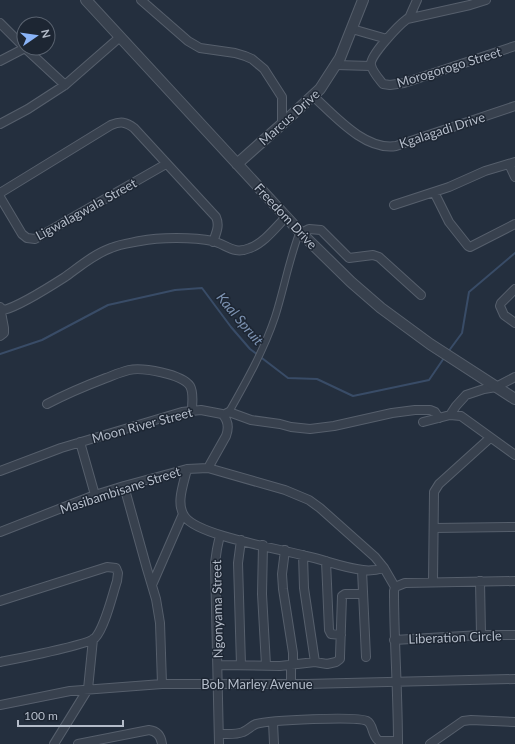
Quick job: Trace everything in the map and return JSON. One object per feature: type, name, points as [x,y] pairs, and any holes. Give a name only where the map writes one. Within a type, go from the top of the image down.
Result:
[{"type":"street","name":"Freedom Drive","points":[[86,0],[300,232],[370,299],[430,344],[515,399]]},
{"type":"street","points":[[141,0],[188,41],[200,48],[235,53],[245,56],[252,59],[264,69],[282,97],[282,124]]},
{"type":"street","name":"Marcus Drive","points":[[237,164],[320,89],[336,64],[363,0]]},
{"type":"street","points":[[409,18],[417,0]]},
{"type":"street","points":[[336,64],[371,66],[372,59],[387,39],[400,24],[409,18],[452,10],[486,0]]},
{"type":"street","points":[[0,24],[16,39]]},
{"type":"street","points":[[352,29],[387,39]]},
{"type":"street","points":[[0,124],[28,109],[65,85],[120,37]]},
{"type":"street","name":"Morogorogo Street","points":[[371,66],[383,84],[390,85],[404,83],[515,46]]},
{"type":"street","points":[[0,62],[16,53]]},
{"type":"street","points":[[34,56],[65,85]]},
{"type":"street","name":"Kgalagadi Drive","points":[[313,96],[359,136],[376,145],[384,147],[396,146],[515,106]]},
{"type":"street","points":[[0,193],[111,125],[122,122],[134,128],[217,219],[218,228],[213,242]]},
{"type":"street","points":[[394,205],[434,192],[485,171],[512,163],[515,177]]},
{"type":"street","name":"Ligwalagwala Street","points":[[0,197],[22,234],[27,238],[35,239],[166,164]]},
{"type":"street","points":[[434,192],[452,228],[470,247],[515,224]]},
{"type":"street","points":[[0,336],[4,331],[0,308],[4,310],[8,309],[30,297],[62,279],[79,266],[110,248],[148,239],[187,239],[213,242],[236,250],[246,250],[261,242],[286,217]]},
{"type":"street","points":[[208,468],[228,431],[226,413],[256,362],[271,328],[277,312],[294,245],[300,232],[308,230],[321,230],[349,258],[372,255],[379,257],[421,295]]},
{"type":"street","points":[[515,289],[508,295],[500,306],[504,315],[515,323]]},
{"type":"street","points":[[47,404],[88,385],[122,372],[135,369],[167,374],[188,383],[192,393],[192,410]]},
{"type":"street","points":[[450,415],[466,395],[496,387],[515,377]]},
{"type":"street","name":"Moon River Street","points":[[95,496],[80,442],[192,410],[226,413],[251,420],[310,429],[328,427],[415,410],[430,410],[435,412],[439,418]]},
{"type":"street","points":[[423,422],[450,415],[461,416],[515,455]]},
{"type":"street","points":[[433,582],[433,496],[436,488],[490,438]]},
{"type":"street","points":[[0,471],[80,442]]},
{"type":"street","name":"Masibambisane Street","points":[[0,532],[124,486],[187,469],[208,468],[285,490],[309,500],[375,557],[384,568],[395,587]]},
{"type":"street","points":[[187,469],[180,503],[183,514],[197,525],[220,535],[362,570],[384,568]]},
{"type":"street","points":[[124,486],[159,614],[162,684]]},
{"type":"street","points":[[152,585],[183,514]]},
{"type":"street","points":[[434,528],[515,527]]},
{"type":"street","name":"Ngonyama Street","points":[[219,744],[215,563],[220,535]]},
{"type":"street","points":[[240,665],[238,563],[241,540]]},
{"type":"street","points":[[263,545],[262,594],[266,666]]},
{"type":"street","points":[[285,550],[282,574],[292,649],[291,684]]},
{"type":"street","points":[[303,555],[304,588],[315,662]]},
{"type":"street","points":[[326,561],[328,630],[331,634],[341,635]]},
{"type":"street","points":[[0,601],[107,566],[116,568],[118,573],[117,581],[101,629],[93,639],[79,644],[0,662]]},
{"type":"street","points":[[362,570],[366,657]]},
{"type":"street","points":[[480,581],[481,635]]},
{"type":"street","points":[[219,734],[242,733],[255,725],[273,722],[352,719],[364,720],[371,725],[374,736],[379,741],[398,743],[397,682],[394,640],[395,587],[405,583],[515,581]]},
{"type":"street","points":[[218,665],[280,666],[315,662],[327,664],[339,661],[342,596],[345,594],[363,594]]},
{"type":"street","name":"Liberation Circle","points":[[394,640],[481,635],[515,635]]},
{"type":"street","points":[[54,744],[88,689],[93,639]]},
{"type":"street","name":"Bob Marley Avenue","points":[[0,705],[42,696],[88,689],[162,684],[291,684],[515,679]]},
{"type":"street","points":[[433,743],[464,720],[515,722]]},
{"type":"street","points":[[273,722],[274,744]]},
{"type":"street","points":[[78,744],[149,730],[158,734],[162,744]]},
{"type":"waterway","name":"Kaal Spruit","points":[[448,352],[462,333],[469,292],[515,253]]},
{"type":"waterway","name":"Kaal Spruit","points":[[0,354],[42,340],[108,305],[175,290],[202,288],[231,327],[250,349],[288,378],[317,379],[353,396],[429,380],[444,358]]}]
